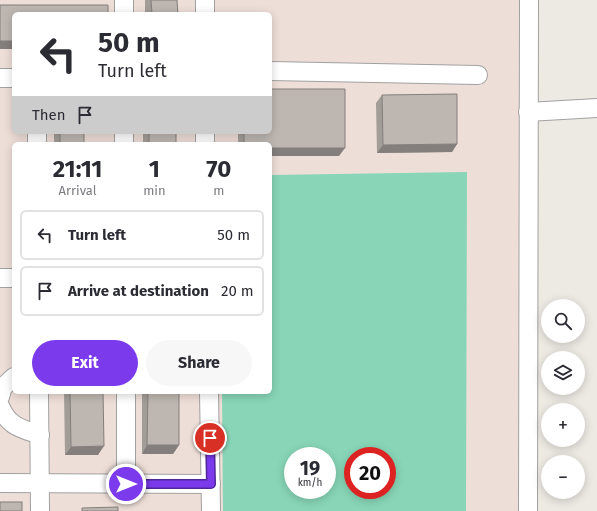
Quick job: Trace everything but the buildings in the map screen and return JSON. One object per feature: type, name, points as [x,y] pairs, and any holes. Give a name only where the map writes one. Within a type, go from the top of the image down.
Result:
[{"type":"street","points":[[124,0],[124,12]]},
{"type":"street","points":[[205,0],[205,12]]},
{"type":"street","points":[[528,511],[528,112],[530,0]]},
{"type":"street","points":[[272,72],[478,75]]},
{"type":"street","points":[[0,78],[12,78]]},
{"type":"street","points":[[528,112],[597,108]]},
{"type":"street","points":[[0,278],[12,278]]},
{"type":"street","points":[[0,397],[3,387],[12,379]]},
{"type":"street","points":[[39,394],[40,511]]},
{"type":"street","points":[[126,394],[126,484]]},
{"type":"street","points":[[210,394],[211,511]]},
{"type":"street","points":[[0,406],[9,421],[19,428],[40,435]]},
{"type":"street","points":[[0,483],[211,484]]},
{"type":"shaded area","points":[[0,0],[525,0],[523,511],[0,511]]},
{"type":"green space","points":[[467,172],[466,511],[223,511],[222,394],[272,394],[272,175]]},
{"type":"route","points":[[126,484],[211,484],[210,438]]}]
